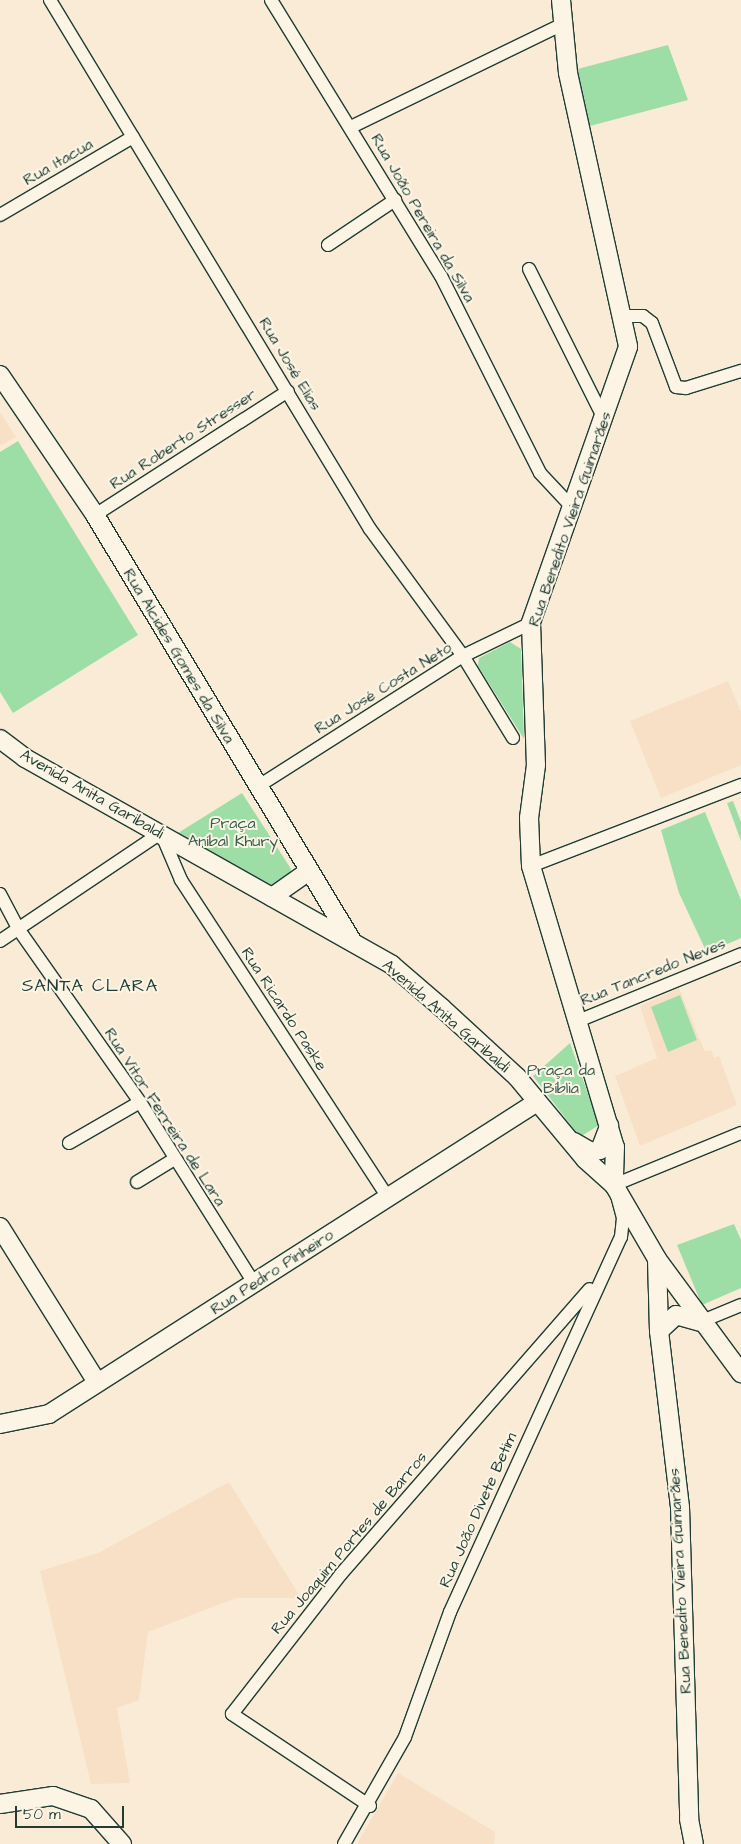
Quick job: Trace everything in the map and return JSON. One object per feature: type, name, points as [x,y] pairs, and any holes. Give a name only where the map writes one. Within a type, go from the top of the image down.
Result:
[{"type":"street","name":"Rua José Elias","points":[[50,0],[370,529],[463,656],[513,738]]},
{"type":"street","name":"Rua João Pereira da Silva","points":[[271,0],[351,127],[441,276],[540,473],[571,506]]},
{"type":"street","name":"Rua Benedito Vieira Guimarães","points":[[561,0],[568,72],[624,316],[626,361],[603,417],[530,623],[536,765],[529,818],[531,866],[615,1147],[614,1185]]},
{"type":"street","points":[[351,127],[563,24]]},
{"type":"street","name":"Rua Itacua","points":[[0,215],[133,137]]},
{"type":"street","points":[[328,245],[395,200]]},
{"type":"street","points":[[529,269],[603,417]]},
{"type":"street","points":[[624,316],[643,316],[652,323],[676,387],[686,388],[741,370]]},
{"type":"street","name":"Rua Alcides Gomes da Silva","points":[[0,375],[95,515],[352,942]]},
{"type":"street","name":"Rua Roberto Stresser","points":[[95,515],[288,391]]},
{"type":"street","name":"Rua José Costa Neto","points":[[257,787],[463,656],[530,623]]},
{"type":"street","name":"Avenida Anita Garibaldi","points":[[0,739],[25,758],[392,965],[517,1077],[573,1141],[585,1159],[614,1185],[657,1259],[700,1322],[741,1373]]},
{"type":"street","points":[[531,866],[741,784]]},
{"type":"street","points":[[0,941],[161,833]]},
{"type":"street","name":"Rua Ricardo Paske","points":[[161,833],[181,880],[388,1198]]},
{"type":"street","points":[[272,897],[309,871]]},
{"type":"street","name":"Rua Vitor Ferreira de Lara","points":[[0,894],[19,930],[140,1102],[173,1160],[254,1283]]},
{"type":"street","name":"Rua Tancredo Neves","points":[[578,1021],[741,954]]},
{"type":"street","points":[[69,1143],[140,1102]]},
{"type":"street","name":"Rua Pedro Pinheiro","points":[[0,1424],[49,1414],[537,1102]]},
{"type":"street","points":[[573,1141],[591,1152],[600,1150],[609,1125]]},
{"type":"street","points":[[614,1185],[741,1133]]},
{"type":"street","points":[[137,1182],[173,1160]]},
{"type":"street","name":"Rua João Divete Betim","points":[[344,1844],[370,1806],[405,1737],[450,1612],[621,1237],[623,1218],[614,1185]]},
{"type":"street","points":[[0,1227],[97,1382]]},
{"type":"street","name":"Rua Benedito Vieira Guimarães","points":[[657,1259],[659,1331],[680,1507],[689,1820],[694,1844]]},
{"type":"street","name":"Rua Joaquim Portes de Barros","points":[[370,1806],[232,1714],[341,1574],[604,1271]]},
{"type":"street","points":[[659,1331],[676,1315],[700,1322],[741,1306]]},
{"type":"street","points":[[0,1804],[38,1797],[68,1802],[91,1809],[122,1844]]},
{"type":"shaded area","points":[[0,412],[16,437],[0,446]]},
{"type":"shaded area","points":[[728,681],[741,712],[741,765],[661,798],[630,721]]},
{"type":"shaded area","points":[[679,988],[705,1052],[711,1050],[714,1058],[719,1056],[737,1105],[640,1146],[615,1076],[657,1058],[640,1006]]},
{"type":"shaded area","points":[[229,1482],[301,1598],[236,1598],[148,1632],[139,1700],[117,1708],[130,1783],[91,1784],[40,1571],[98,1553]]},
{"type":"shaded area","points":[[398,1773],[495,1832],[494,1844],[357,1844]]},
{"type":"green space","points":[[668,45],[688,100],[586,127],[574,70]]},
{"type":"green space","points":[[18,441],[138,635],[13,713],[0,692],[0,452]]},
{"type":"green space","points":[[510,642],[521,649],[524,739],[478,666],[479,658]]},
{"type":"green space","name":"Praça Aníbal Khury","points":[[242,793],[291,869],[289,879],[275,888],[178,833]]},
{"type":"green space","points":[[733,801],[741,822],[741,841],[727,803]]},
{"type":"green space","points":[[705,812],[741,900],[741,938],[707,953],[679,893],[661,830]]},
{"type":"green space","points":[[680,995],[697,1040],[668,1052],[651,1007]]},
{"type":"green space","name":"Praça da Bíblia","points":[[570,1043],[599,1125],[580,1137],[533,1076]]},
{"type":"green space","points":[[734,1224],[741,1240],[741,1288],[702,1305],[677,1245]]},
{"type":"district","name":"SANTA CLARA","points":[[90,986]]}]
